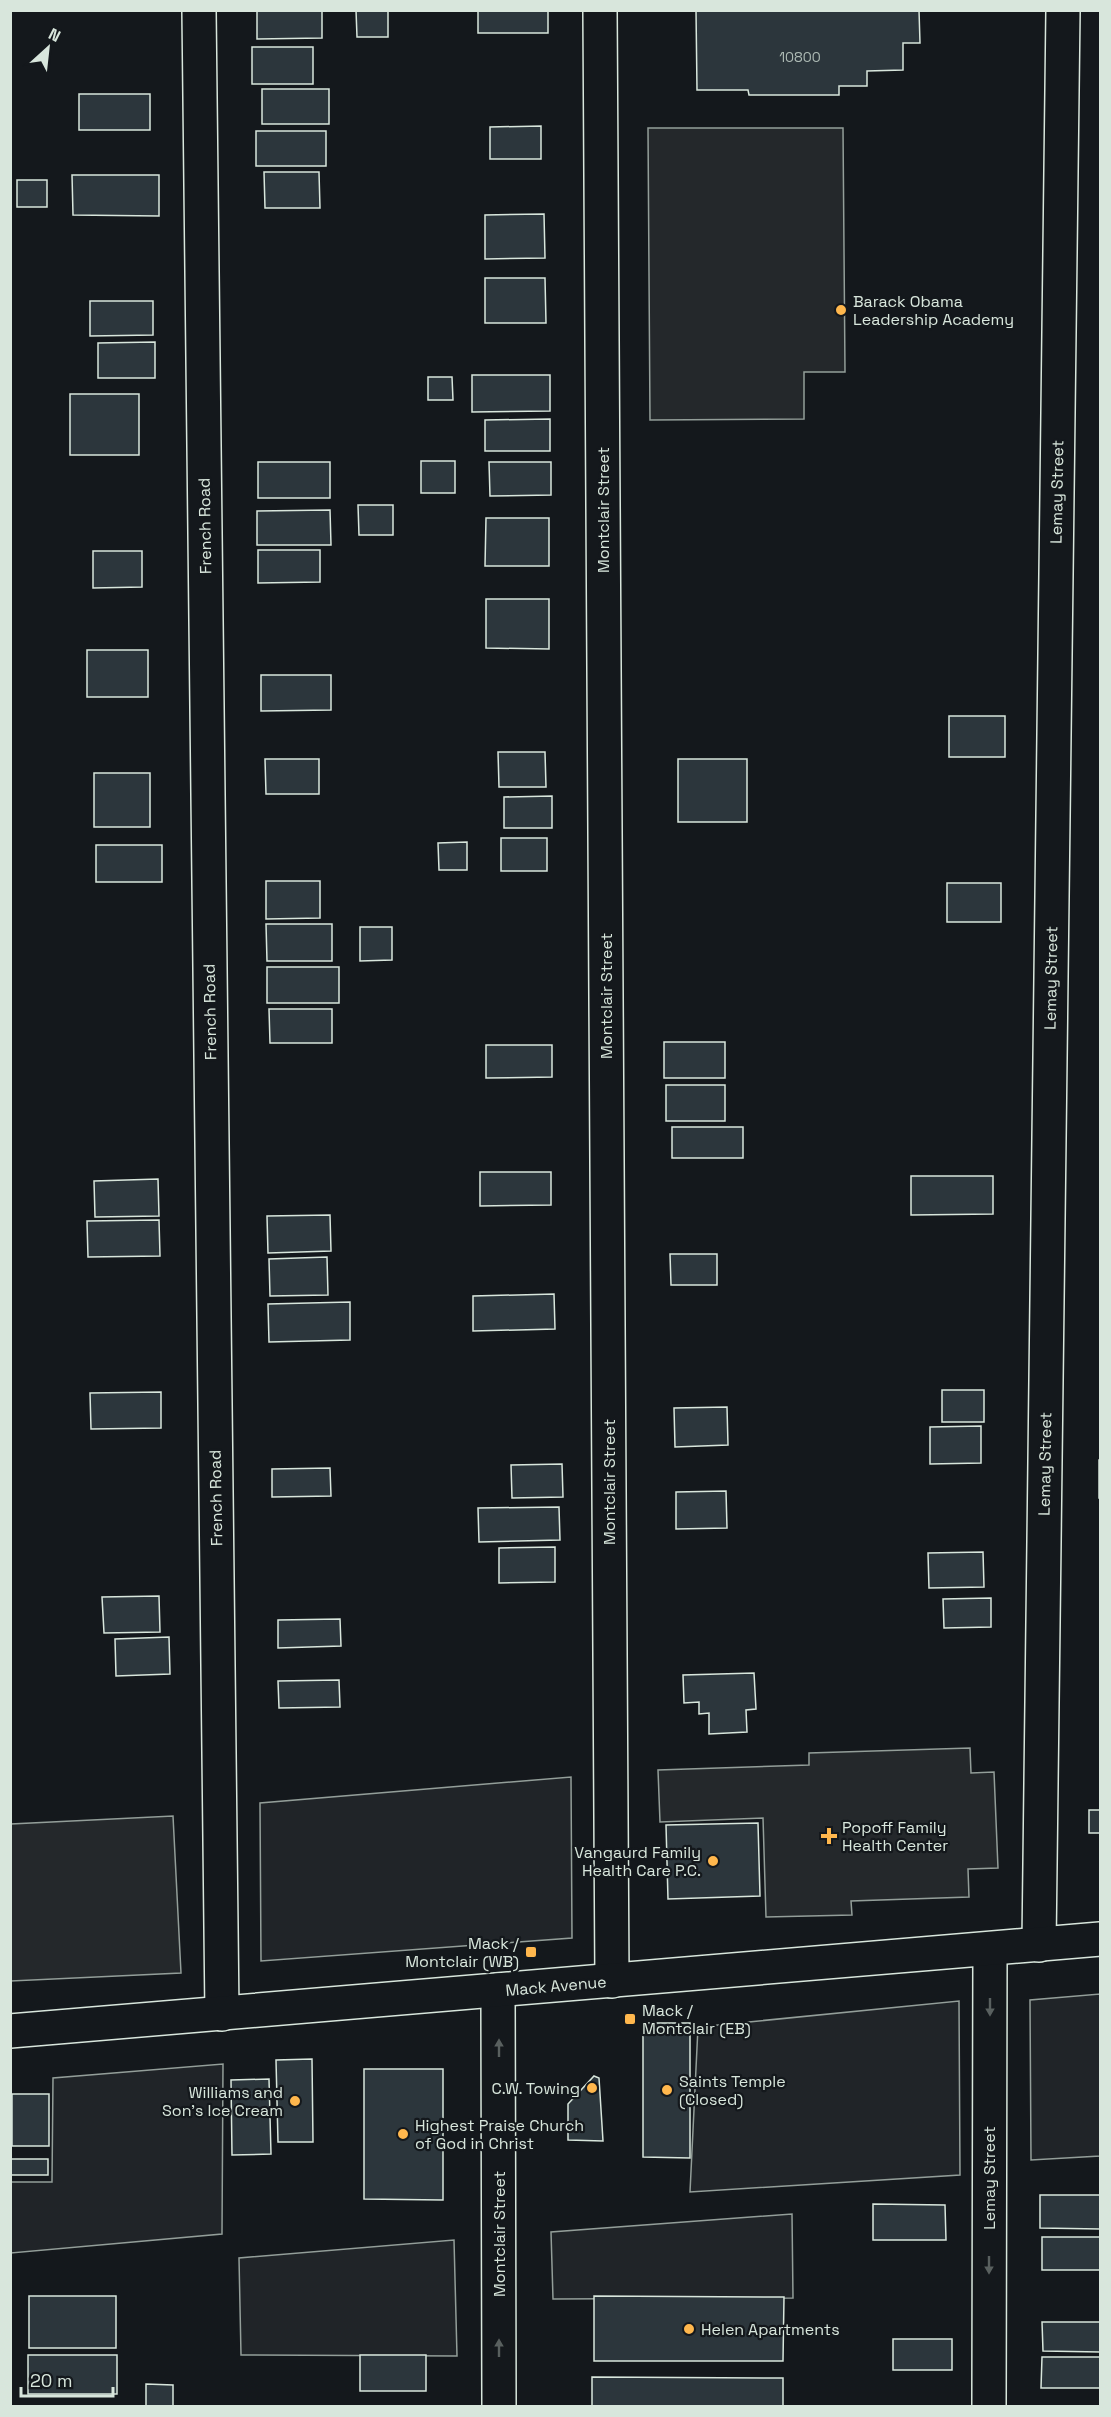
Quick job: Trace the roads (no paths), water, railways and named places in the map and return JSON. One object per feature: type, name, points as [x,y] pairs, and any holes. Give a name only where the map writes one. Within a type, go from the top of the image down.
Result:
[{"type":"street","name":"French Road","points":[[199,10],[222,2014]]},
{"type":"street","name":"Montclair Street","points":[[600,10],[612,1981]]},
{"type":"street","name":"Lemay Street","points":[[1039,1945],[1063,10]]},
{"type":"street","name":"Mack Avenue","points":[[10,2031],[1101,1940]]},
{"type":"street","name":"Lemay Street","points":[[988,2406],[990,1949]]},
{"type":"street","name":"Montclair Street","points":[[498,1990],[500,2406]]},
{"type":"place","name":"Barack Obama Leadership Academy","points":[[841,310]]},
{"type":"place","name":"Popoff Family Health Center","points":[[829,1836]]},
{"type":"place","name":"Vangaurd Family Health Care P.C.","points":[[713,1861]]},
{"type":"place","name":"Mack / Montclair (WB)","points":[[531,1952]]},
{"type":"place","name":"Mack / Montclair (EB)","points":[[630,2019]]},
{"type":"place","name":"C.W. Towing","points":[[592,2088]]},
{"type":"place","name":"Saints Temple (Closed)","points":[[667,2090]]},
{"type":"place","name":"Williams and Son's Ice Cream","points":[[295,2101]]},
{"type":"place","name":"Highest Praise Church of God in Christ","points":[[403,2134]]},
{"type":"place","name":"Helen Apartments","points":[[689,2329]]}]
